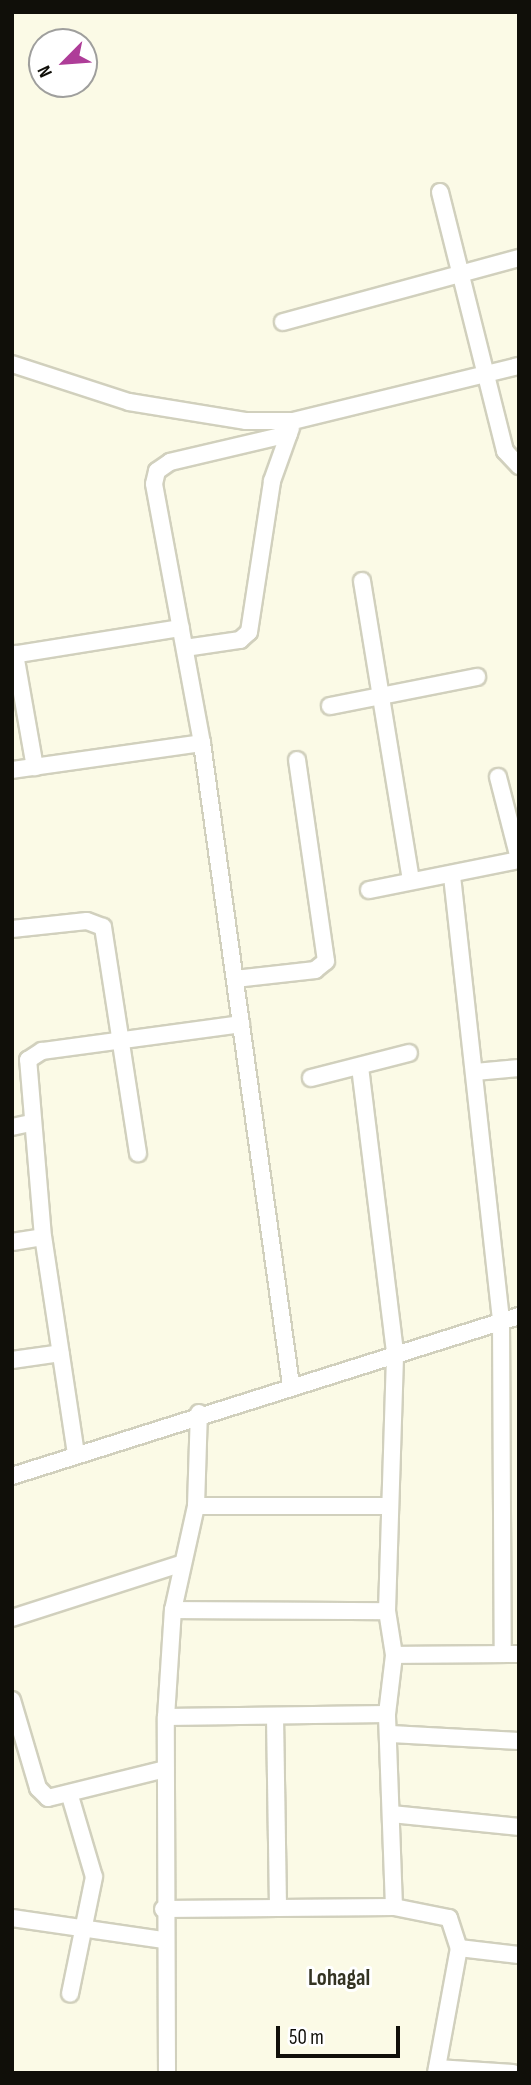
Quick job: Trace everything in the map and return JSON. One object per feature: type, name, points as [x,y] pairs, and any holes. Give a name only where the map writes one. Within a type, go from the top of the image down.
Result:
[{"type":"street","points":[[440,192],[505,451],[519,466]]},
{"type":"street","points":[[283,322],[519,258]]},
{"type":"street","points":[[12,364],[171,412],[291,427]]},
{"type":"street","points":[[290,1385],[202,743],[157,471],[170,462],[519,366]]},
{"type":"street","points":[[185,648],[240,640],[249,632],[272,481],[291,427]]},
{"type":"street","points":[[362,581],[411,879]]},
{"type":"street","points":[[35,767],[14,655],[181,628]]},
{"type":"street","points":[[330,706],[477,677]]},
{"type":"street","points":[[12,770],[202,743]]},
{"type":"street","points":[[235,979],[315,970],[326,961],[297,760]]},
{"type":"street","points":[[369,890],[411,879],[452,876],[519,860],[498,777]]},
{"type":"street","points":[[394,1655],[511,1654],[511,1433],[475,1072],[452,876]]},
{"type":"street","points":[[12,929],[97,921],[106,936],[124,1040],[138,1153]]},
{"type":"street","points":[[76,1454],[43,1237],[26,1068],[35,1055],[241,1024]]},
{"type":"street","points":[[311,1078],[409,1053]]},
{"type":"street","points":[[360,1067],[395,1352],[388,1506],[387,1611],[394,1655],[387,1714],[391,1734],[394,1907]]},
{"type":"street","points":[[475,1072],[519,1068]]},
{"type":"street","points":[[12,1127],[31,1123]]},
{"type":"street","points":[[12,1242],[43,1237]]},
{"type":"street","points":[[12,1476],[199,1413],[519,1315]]},
{"type":"street","points":[[12,1360],[61,1353]]},
{"type":"street","points":[[167,2073],[162,1940],[166,1717],[173,1610],[180,1564],[196,1506],[199,1413]]},
{"type":"street","points":[[196,1506],[388,1506]]},
{"type":"street","points":[[12,1618],[180,1564]]},
{"type":"street","points":[[173,1610],[387,1611]]},
{"type":"street","points":[[12,1700],[38,1788],[48,1798],[70,1796],[165,1769]]},
{"type":"street","points":[[166,1717],[387,1714]]},
{"type":"street","points":[[275,1716],[278,1908]]},
{"type":"street","points":[[391,1734],[519,1741]]},
{"type":"street","points":[[70,1796],[94,1877],[70,1994]]},
{"type":"street","points":[[392,1814],[519,1827]]},
{"type":"street","points":[[163,1909],[394,1907],[449,1918],[459,1948],[436,2070],[513,2073]]},
{"type":"street","points":[[12,1918],[162,1940]]},
{"type":"street","points":[[459,1948],[519,1955]]},
{"type":"district","name":"Lohagal","points":[[339,1978]]}]
